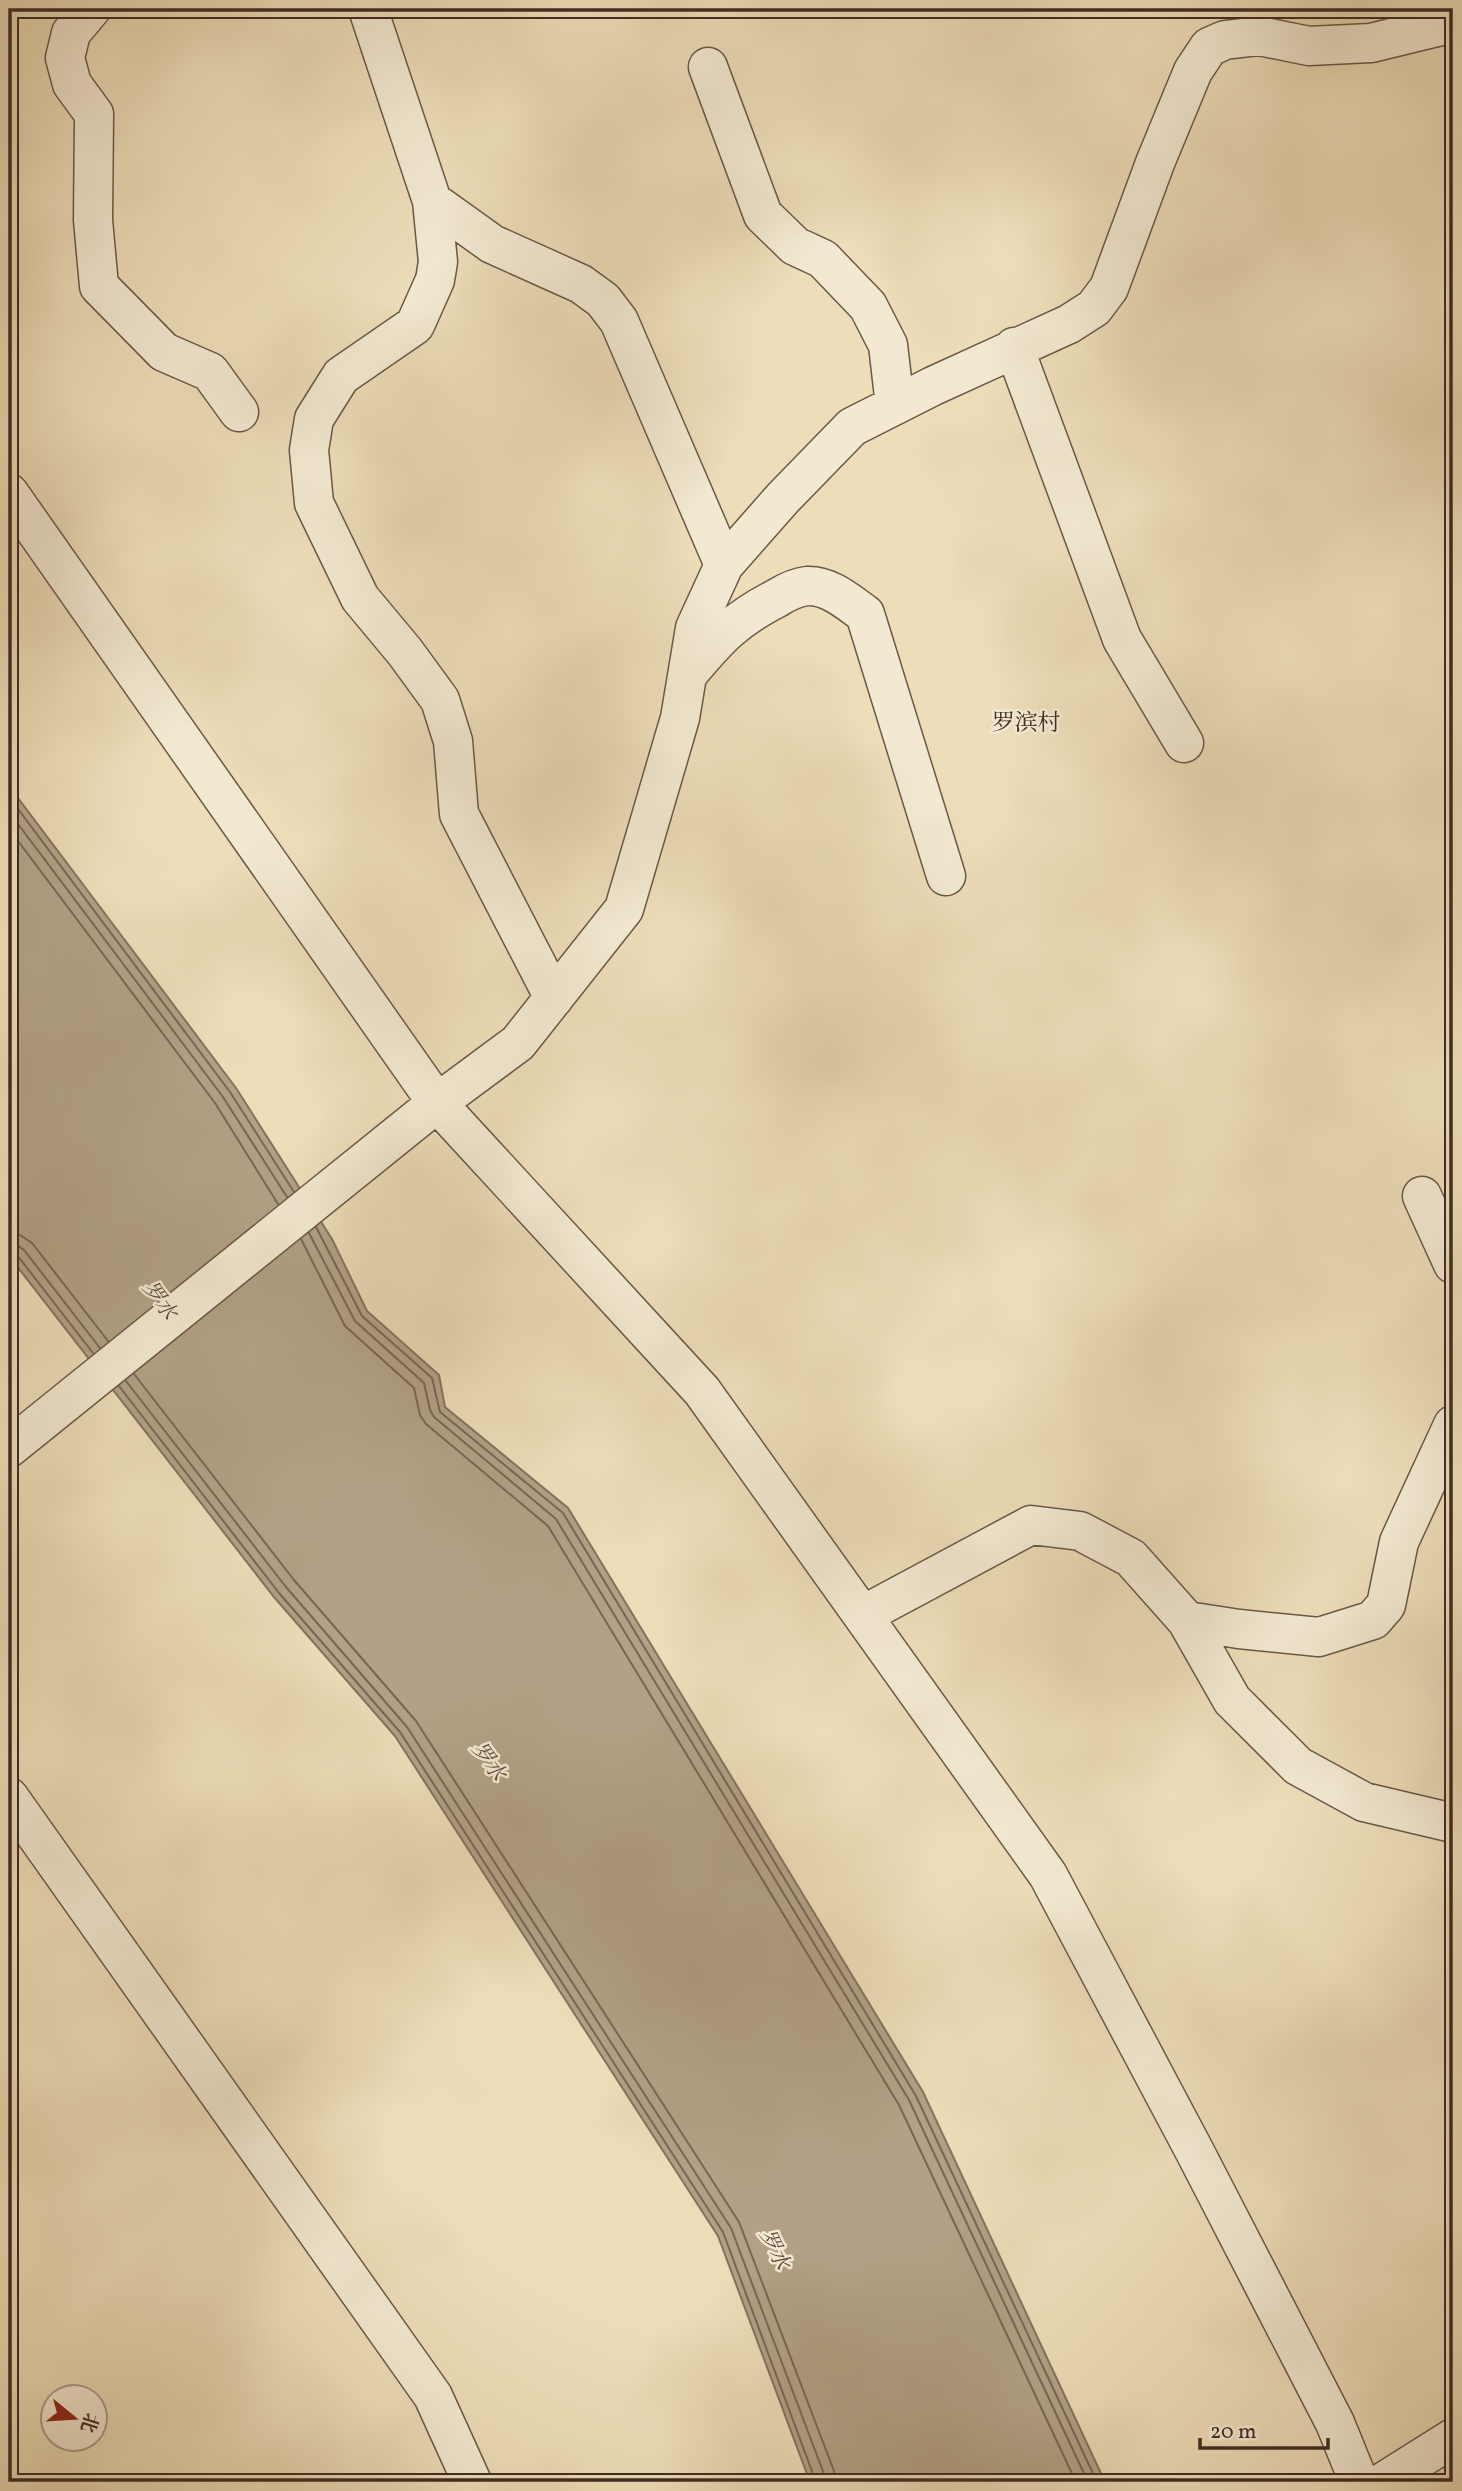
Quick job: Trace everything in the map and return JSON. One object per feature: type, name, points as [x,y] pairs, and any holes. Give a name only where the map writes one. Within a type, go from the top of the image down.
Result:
[{"type":"street","points":[[91,9],[71,33],[65,58],[72,84],[94,114],[93,220],[99,286],[164,352],[211,372],[239,412]]},
{"type":"street","points":[[369,9],[432,201],[438,262],[435,281],[415,325],[341,376],[314,419],[309,450],[314,503],[360,598],[440,700],[453,741],[459,814],[554,998]]},
{"type":"street","points":[[9,1448],[437,1103],[517,1043],[624,909],[680,718],[695,628],[724,565],[852,427],[1069,324],[1094,308],[1110,288],[1155,163],[1193,71],[1209,47],[1225,40],[1259,36],[1309,46],[1371,43],[1453,23]]},
{"type":"street","points":[[708,66],[763,215],[795,246],[823,259],[868,306],[888,345],[895,405]]},
{"type":"street","points":[[432,201],[492,244],[581,284],[603,300],[619,321],[724,565]]},
{"type":"street","points":[[1014,348],[1122,639],[1184,743]]},
{"type":"street","points":[[9,494],[437,1103],[702,1391],[1048,1875],[1335,2423],[1359,2482]]},
{"type":"street","points":[[687,676],[720,635],[751,611],[808,586],[836,593],[864,614],[946,876]]},
{"type":"street","points":[[1422,1196],[1453,1265]]},
{"type":"street","points":[[1187,1621],[1319,1637],[1373,1620],[1386,1605],[1399,1542],[1453,1425]]},
{"type":"street","points":[[863,1615],[1031,1525],[1080,1531],[1131,1558],[1187,1621],[1232,1700],[1297,1766],[1364,1802],[1453,1823]]},
{"type":"street","points":[[9,1797],[433,2396],[472,2482]]},
{"type":"street","points":[[1383,2482],[1453,2438]]},
{"type":"water","name":"罗水","points":[[9,786],[236,1088],[332,1239],[367,1311],[439,1375],[445,1407],[568,1508],[923,2092],[1105,2482],[810,2482],[718,2236],[395,1736],[274,1597],[9,1256]]},
{"type":"district","name":"罗滨村","points":[[1026,722]]}]
